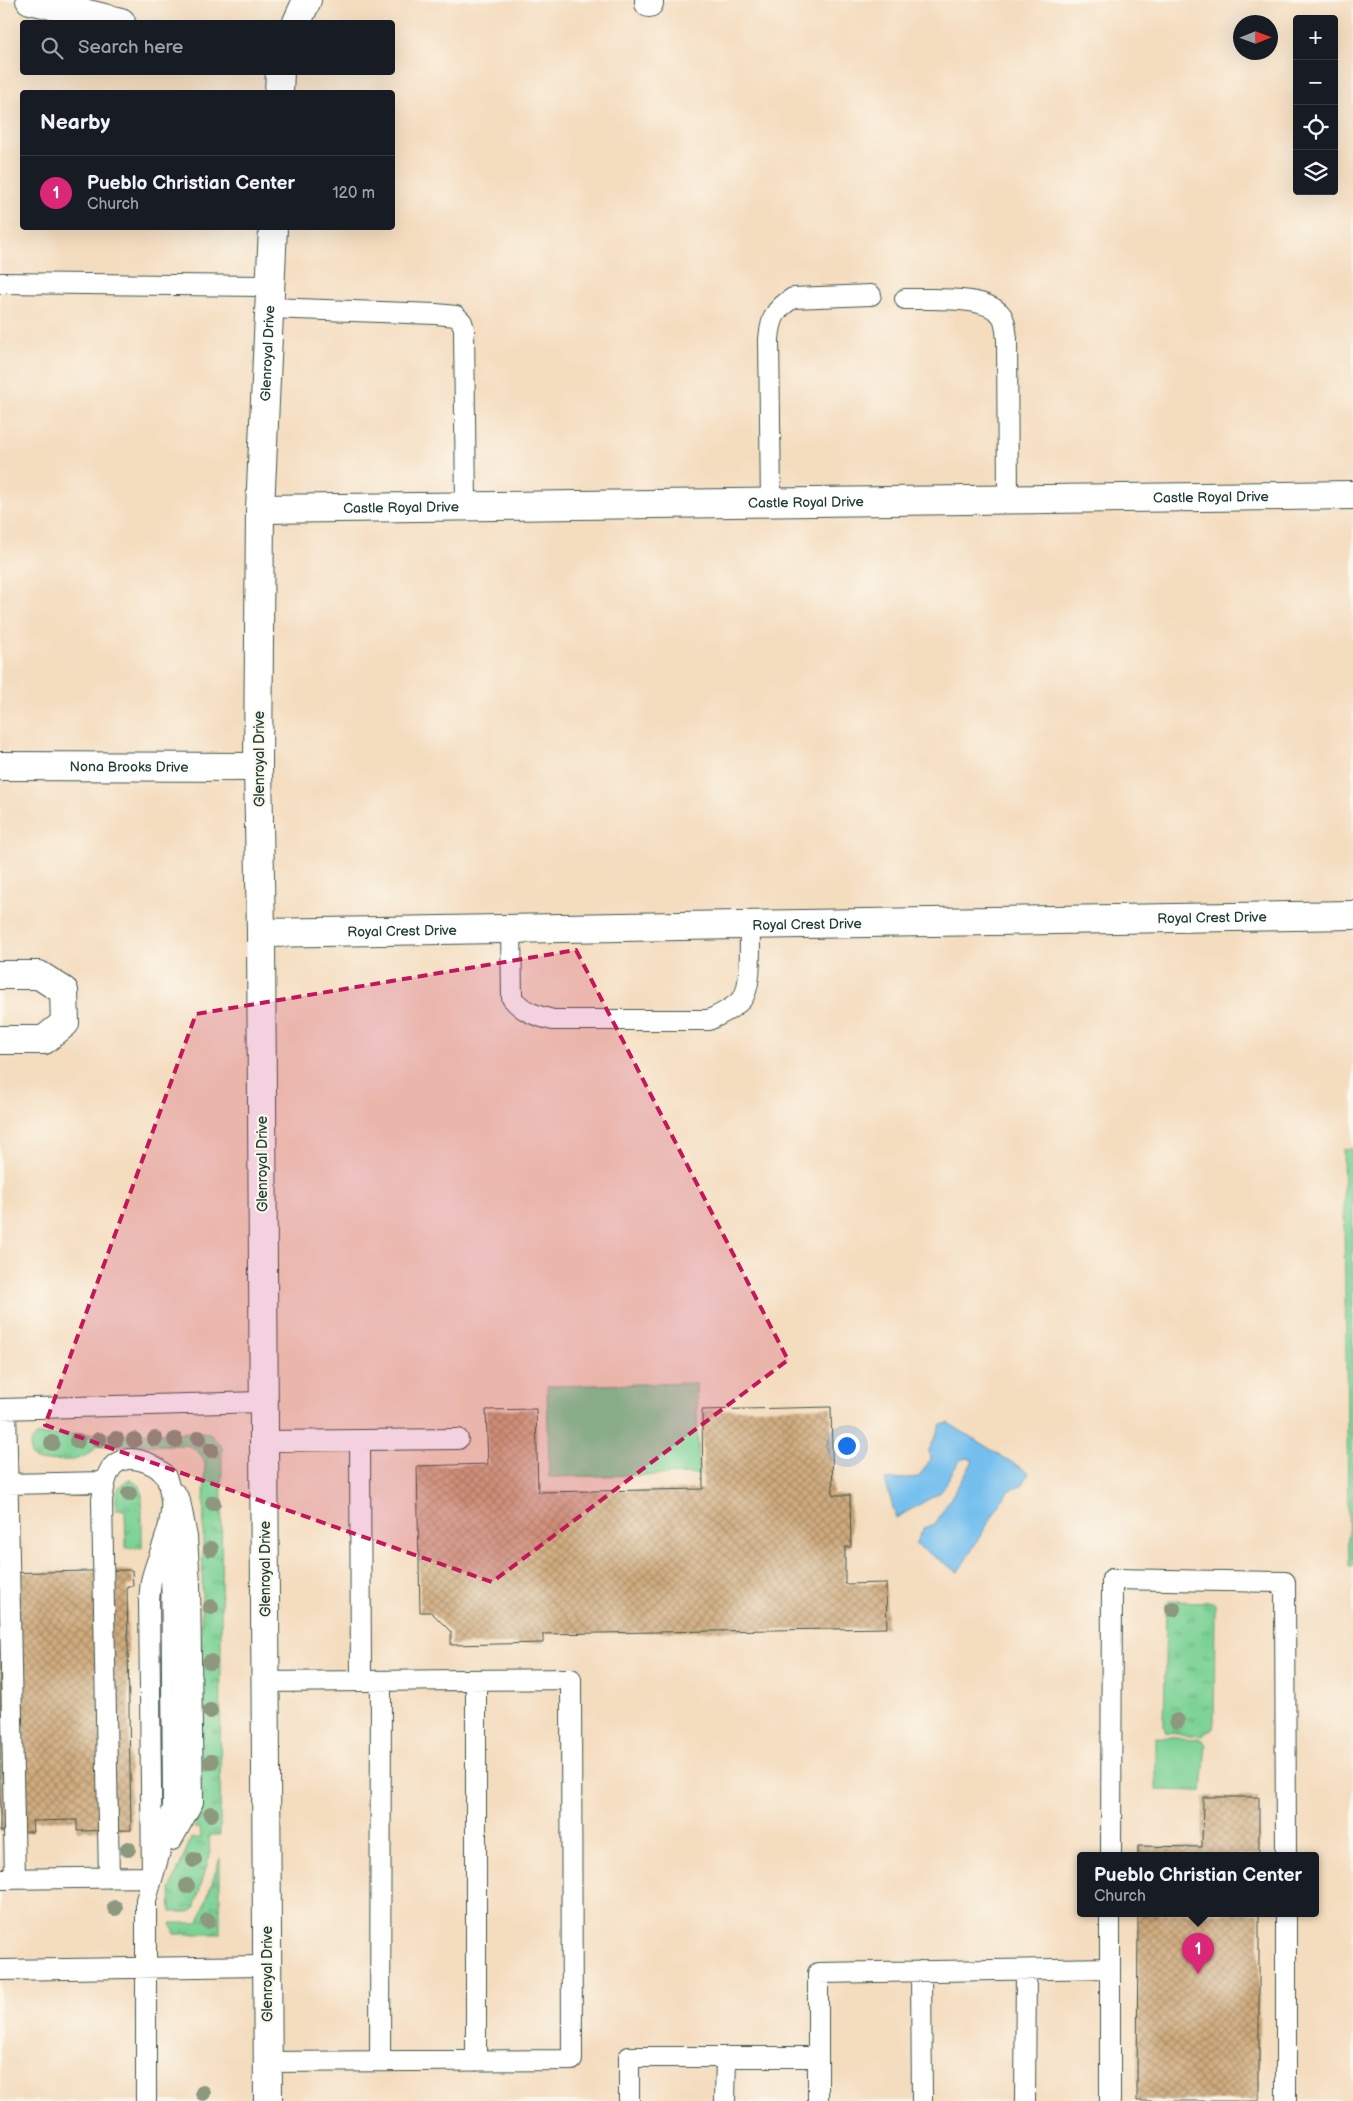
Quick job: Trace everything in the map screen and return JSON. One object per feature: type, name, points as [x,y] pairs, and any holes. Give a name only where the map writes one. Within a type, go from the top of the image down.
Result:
[{"type":"street","points":[[30,0],[113,20]]},
{"type":"street","points":[[298,20],[307,0]]},
{"type":"street","points":[[279,90],[280,75]]},
{"type":"street","name":"Glenroyal Drive","points":[[268,2101],[261,933],[258,767],[260,509],[273,230]]},
{"type":"street","name":"Castle Royal Drive","points":[[260,509],[1353,495]]},
{"type":"street","name":"Nona Brooks Drive","points":[[0,766],[258,767]]},
{"type":"street","name":"Royal Crest Drive","points":[[261,933],[1353,915]]},
{"type":"street","points":[[0,975],[40,975],[64,991],[65,1022],[44,1040],[0,1040]]},
{"type":"lane","points":[[0,283],[270,297],[456,316],[462,322],[464,329],[466,506]]},
{"type":"lane","points":[[771,502],[769,339],[771,322],[782,304],[793,298],[871,295]]},
{"type":"lane","points":[[905,299],[969,300],[991,307],[1003,317],[1007,339],[1008,500]]},
{"type":"lane","points":[[511,929],[512,998],[518,1005],[534,1015],[554,1020],[709,1020],[720,1015],[742,999],[748,984],[750,926]]},
{"type":"lane","points":[[152,1877],[8,1879],[3,1409],[264,1402]]},
{"type":"lane","points":[[360,1440],[361,1681]]},
{"type":"lane","points":[[264,1441],[458,1440]]},
{"type":"lane","points":[[109,1878],[102,1500],[105,1482],[113,1467],[124,1460],[141,1461],[157,1466],[180,1501],[187,1538],[190,1584],[193,1802],[152,1877],[146,1900],[146,2101]]},
{"type":"lane","points":[[5,1469],[105,1482]]},
{"type":"lane","points":[[152,1877],[149,1600],[151,1581],[168,1527],[171,1502],[167,1479]]},
{"type":"lane","points":[[1111,1852],[1112,1579],[1285,1582],[1286,1852]]},
{"type":"lane","points":[[266,1682],[571,1679],[572,2060],[268,2062]]},
{"type":"lane","points":[[476,1680],[476,2061]]},
{"type":"lane","points":[[380,2061],[381,1681]]},
{"type":"lane","points":[[1110,1917],[1110,2101]]},
{"type":"lane","points":[[1286,1917],[1286,2101]]},
{"type":"lane","points":[[0,1970],[268,1966]]},
{"type":"lane","points":[[818,2101],[818,1972],[1110,1968]]},
{"type":"lane","points":[[1025,2101],[1026,1970]]},
{"type":"lane","points":[[921,1971],[922,2101]]},
{"type":"lane","points":[[629,2101],[629,2057],[818,2058]]},
{"type":"lane","points":[[725,2101],[726,2057]]},
{"type":"highlighted area","points":[[576,950],[788,1360],[492,1582],[45,1425],[196,1014]]},
{"type":"green space","points":[[1343,1149],[1353,1149],[1353,1567],[1349,1567]]},
{"type":"green space","points":[[696,1383],[699,1474],[549,1477],[547,1386]]},
{"type":"green space","points":[[205,1432],[211,1435],[222,1447],[220,1835],[209,1835],[210,1855],[194,1909],[189,1912],[171,1912],[170,1890],[191,1838],[201,1838],[200,1828],[194,1828],[201,1811],[199,1714],[205,1464],[199,1452],[187,1445],[97,1446],[84,1457],[73,1460],[39,1461],[32,1456],[30,1446],[38,1435]]},
{"type":"green space","points":[[130,1480],[140,1486],[142,1492],[142,1548],[126,1548],[125,1510],[116,1510],[117,1491],[121,1485]]},
{"type":"green space","points":[[1169,1601],[1213,1602],[1215,1604],[1214,1722],[1213,1729],[1207,1731],[1203,1736],[1166,1733],[1164,1727],[1166,1604]]},
{"type":"green space","points":[[1156,1737],[1202,1739],[1206,1745],[1202,1791],[1156,1790]]},
{"type":"green space","points":[[220,1858],[220,1934],[175,1934],[171,1923],[196,1923],[200,1919]]},
{"type":"water","points":[[948,1423],[1029,1473],[1023,1484],[1008,1491],[958,1572],[915,1544],[924,1528],[935,1524],[973,1461],[968,1458],[962,1459],[941,1492],[896,1518],[885,1480],[919,1477],[930,1460],[929,1450],[941,1425]]},
{"type":"building","points":[[831,1407],[833,1495],[850,1495],[851,1547],[845,1547],[845,1584],[886,1583],[887,1628],[543,1634],[543,1643],[451,1645],[451,1632],[431,1612],[420,1612],[417,1466],[488,1464],[486,1410],[536,1409],[538,1492],[703,1489],[702,1410]]},
{"type":"building","points":[[132,1570],[133,1586],[127,1586],[131,1830],[77,1831],[77,1820],[32,1821],[33,1832],[0,1832],[0,1573]]},
{"type":"building","points":[[1203,1797],[1259,1797],[1259,1852],[1138,1852],[1138,1846],[1202,1847]]},
{"type":"building","points":[[1138,1917],[1259,1917],[1259,2101],[1137,2101]]},
{"type":"place","name":"Pueblo Christian Center","points":[[1198,1974]]}]
